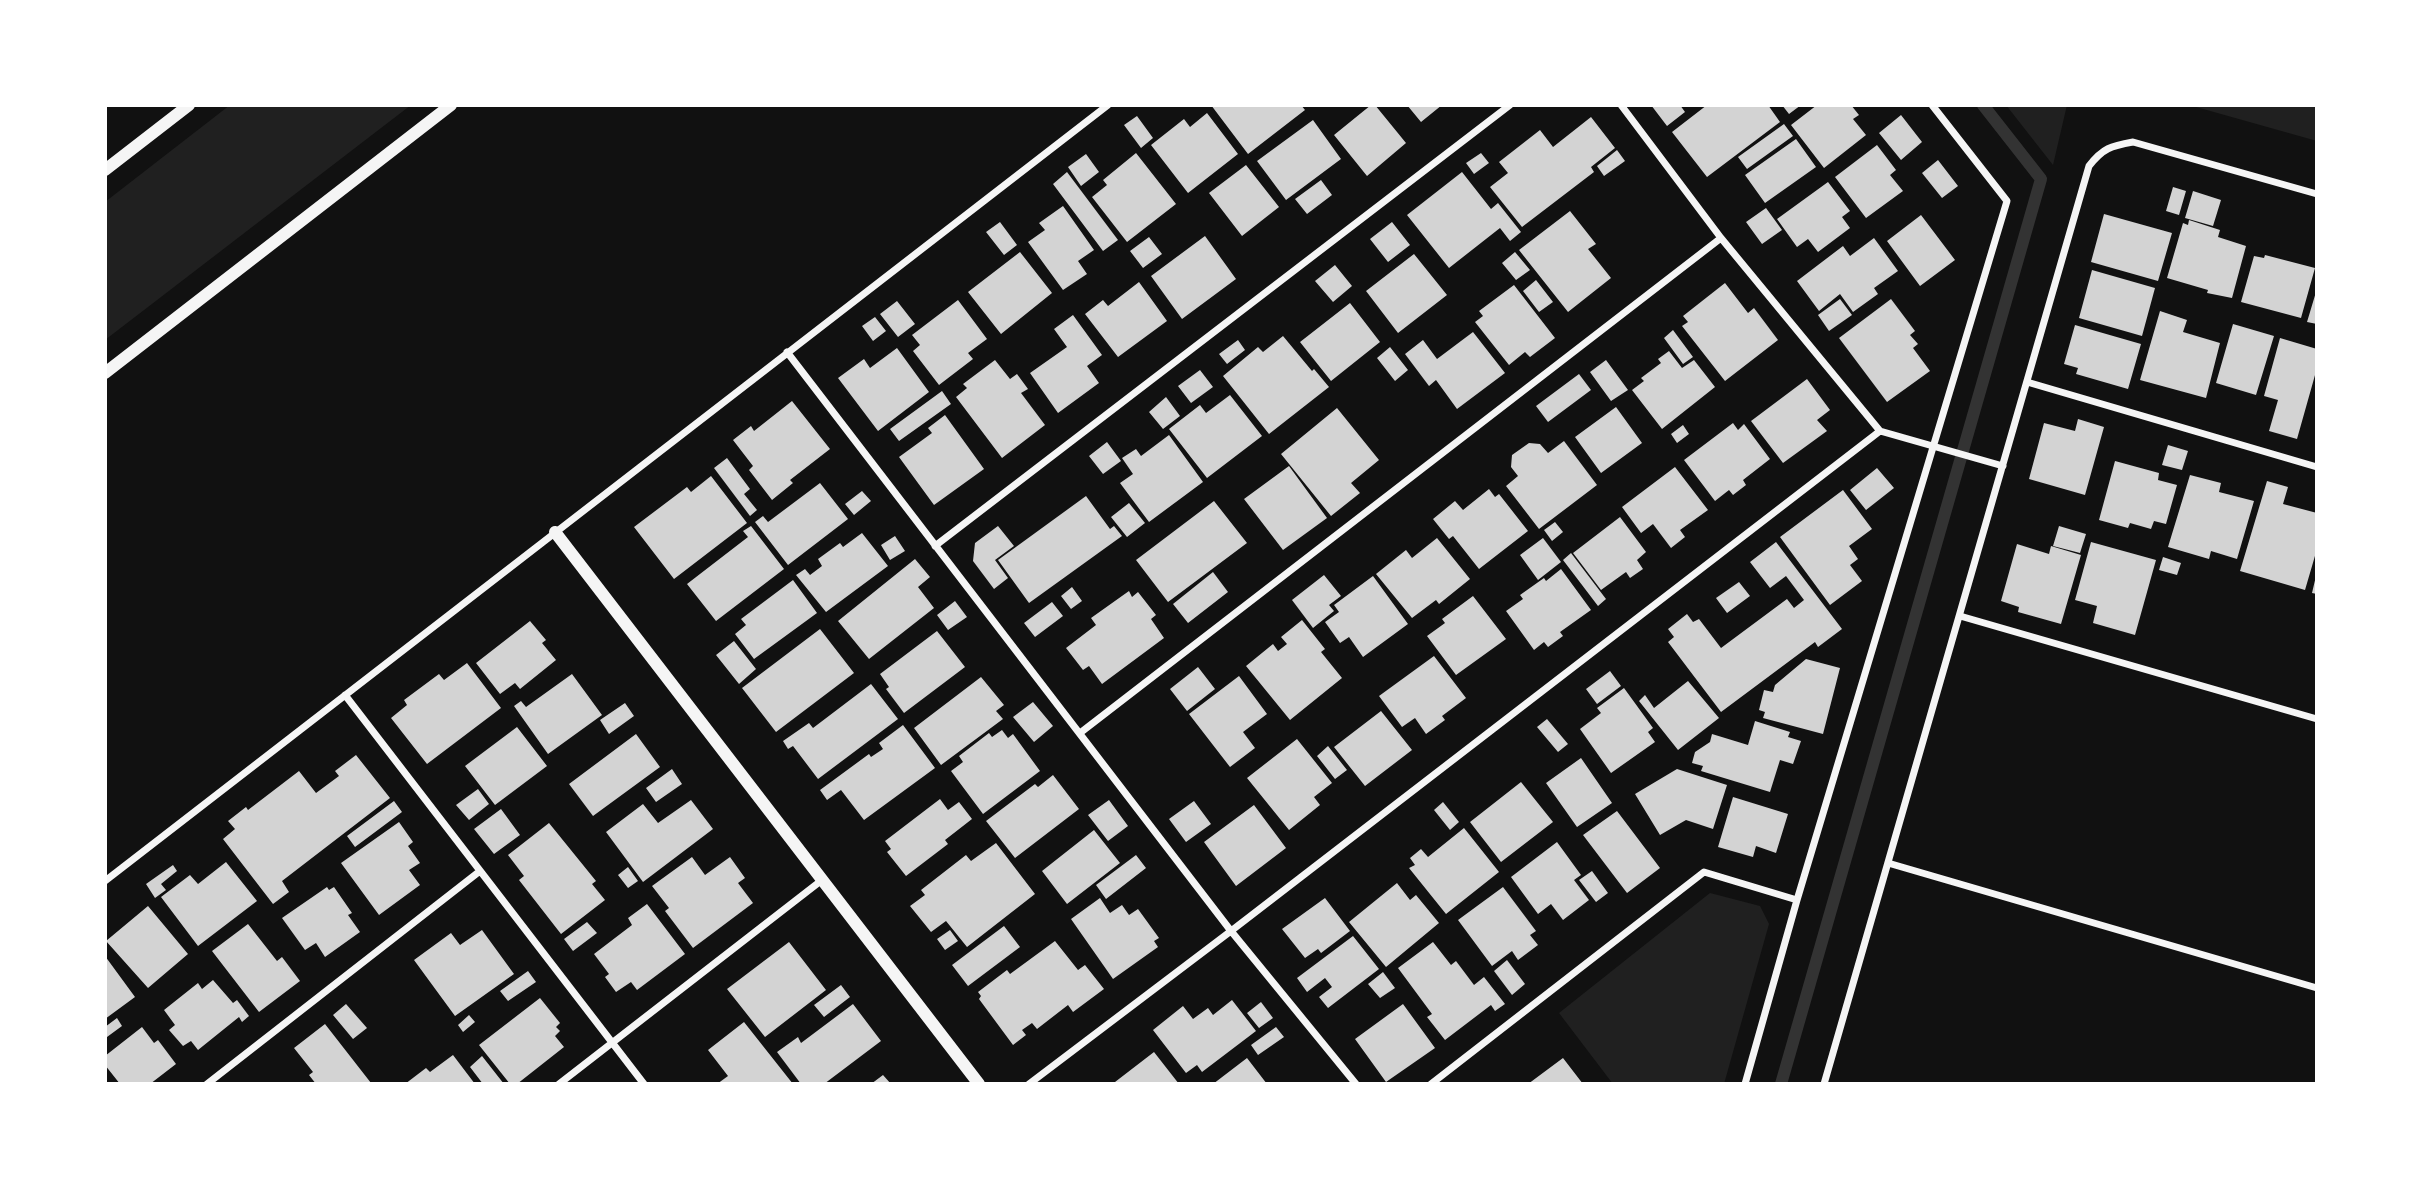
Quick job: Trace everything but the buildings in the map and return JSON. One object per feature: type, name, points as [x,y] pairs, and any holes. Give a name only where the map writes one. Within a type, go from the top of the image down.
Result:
[{"type":"street","points":[[105,170],[189,105]]},
{"type":"street","points":[[105,373],[451,105]]},
{"type":"street","points":[[105,881],[1108,105]]},
{"type":"street","points":[[935,546],[1510,105]]},
{"type":"street","points":[[1620,105],[1721,238],[1880,430],[2003,466]]},
{"type":"street","points":[[1745,1084],[1797,900],[2007,201],[1932,105]]},
{"type":"street","points":[[1824,1084],[2089,166],[2099,153],[2113,145],[2133,142],[2317,194]]},
{"type":"street","points":[[1080,733],[1721,238]]},
{"type":"street","points":[[787,352],[1231,931],[1356,1084]]},
{"type":"street","points":[[2027,382],[2317,467]]},
{"type":"street","points":[[1029,1084],[1880,430]]},
{"type":"street","points":[[555,532],[979,1084]]},
{"type":"street","points":[[1960,616],[2317,719]]},
{"type":"street","points":[[345,695],[644,1084]]},
{"type":"street","points":[[1888,863],[2317,988]]},
{"type":"street","points":[[207,1084],[480,871]]},
{"type":"street","points":[[1431,1084],[1704,872],[1797,900]]},
{"type":"street","points":[[559,1084],[822,880]]},
{"type":"shaded area","points":[[230,105],[411,105],[105,340],[105,202]]},
{"type":"shaded area","points":[[2006,105],[2067,105],[2053,165]]},
{"type":"shaded area","points":[[2189,105],[2317,105],[2317,141]]},
{"type":"shaded area","points":[[1710,893],[1760,906],[1769,924],[1724,1084],[1613,1084],[1559,1013]]},
{"type":"waterway","points":[[1781,1084],[2041,179],[1983,105]]}]
